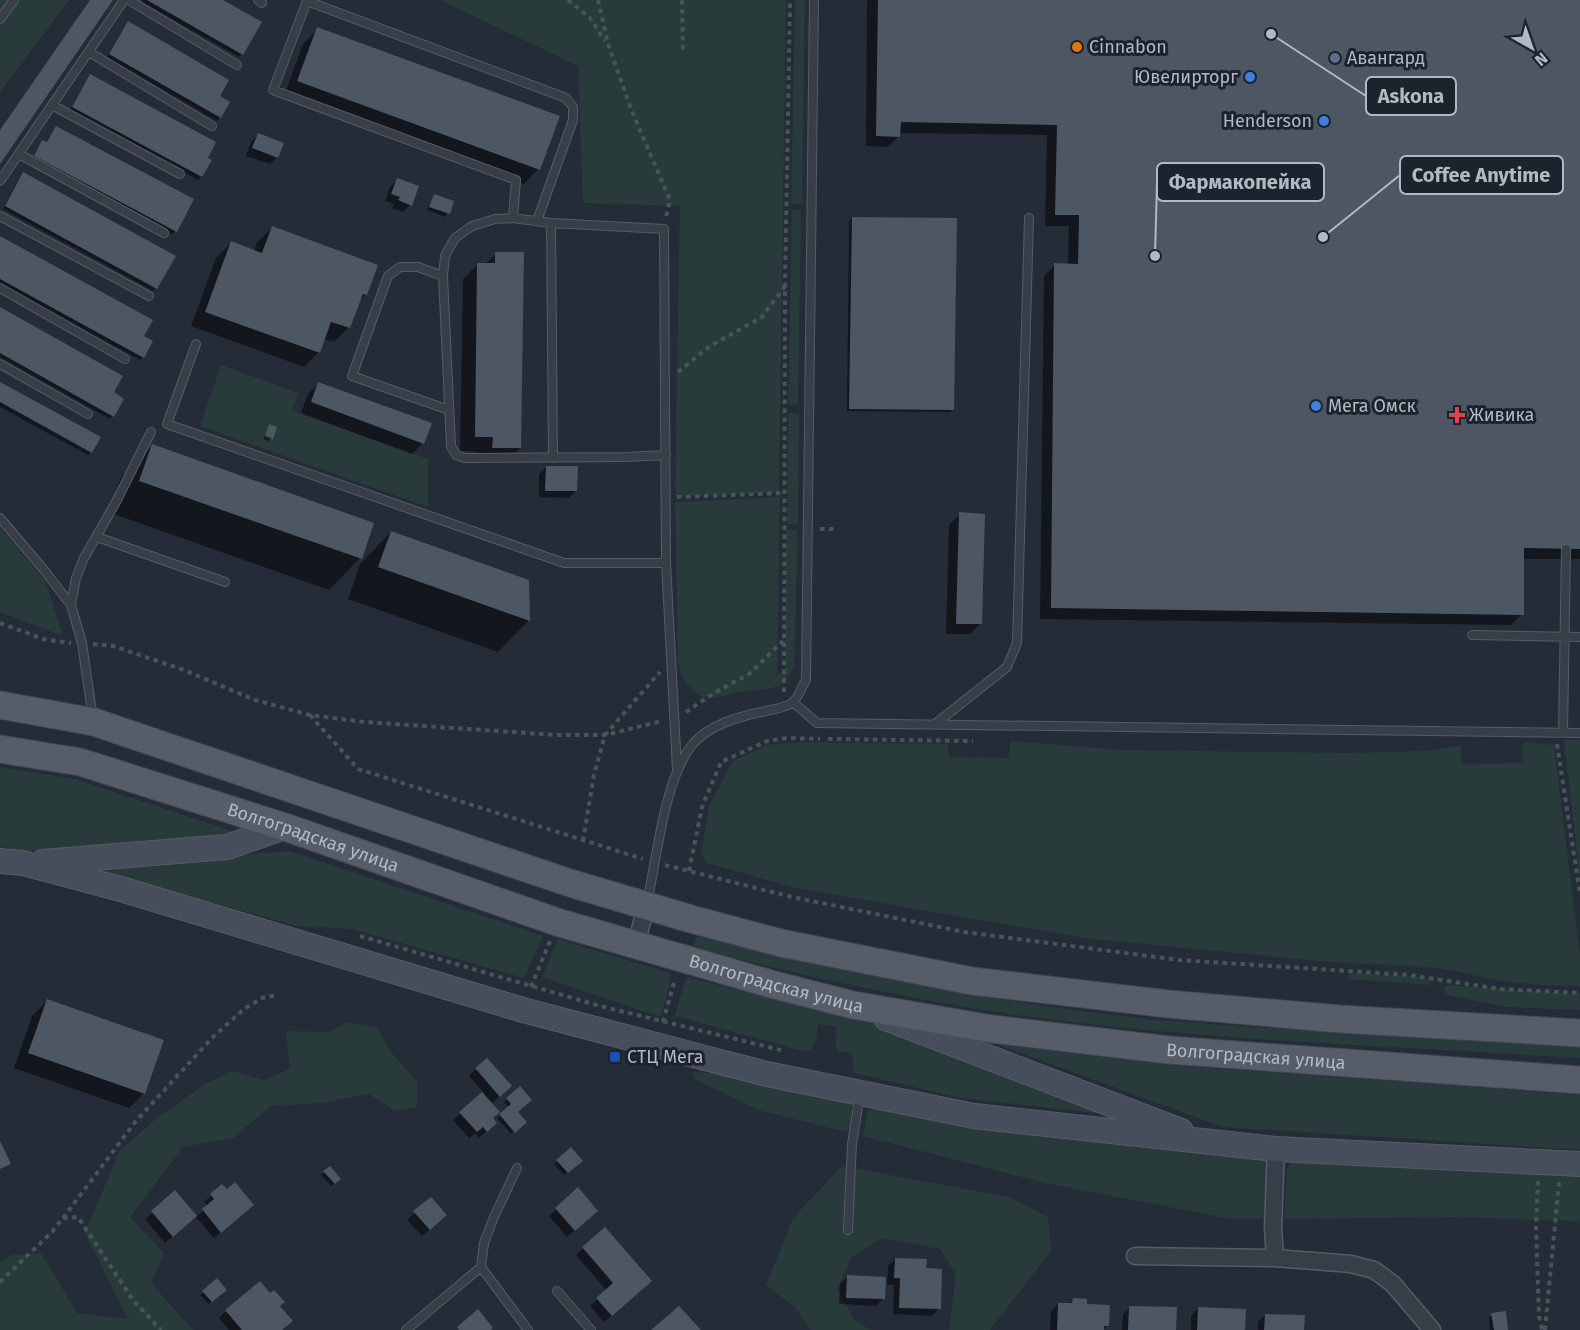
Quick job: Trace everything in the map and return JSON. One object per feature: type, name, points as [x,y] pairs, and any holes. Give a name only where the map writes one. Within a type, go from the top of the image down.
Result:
[{"type":"main road","points":[[0,705],[93,722],[531,870],[646,906],[781,943],[972,981],[1168,1004],[1340,1019],[1580,1033]]},
{"type":"main road","name":"Волгоградская улица","points":[[0,749],[80,762],[285,827],[511,908],[771,984],[853,1005],[992,1029],[1169,1050],[1580,1080]]},
{"type":"main road","points":[[11,862],[227,847],[285,827]]},
{"type":"main road","points":[[11,862],[124,890],[523,1010],[767,1074],[860,1094],[974,1116],[1214,1143],[1276,1149],[1560,1163]]},
{"type":"main road","points":[[853,1005],[1214,1143]]},
{"type":"street","points":[[636,945],[646,906]]},
{"type":"street","points":[[1275,1258],[1273,1228],[1276,1149]]},
{"type":"street","points":[[1135,1256],[1275,1258],[1351,1264],[1374,1270],[1393,1284],[1432,1330]]},
{"type":"lane","points":[[0,19],[14,0]]},
{"type":"lane","points":[[0,181],[124,0]]},
{"type":"lane","points":[[129,0],[237,65]]},
{"type":"lane","points":[[646,906],[666,810],[677,770],[693,744],[715,726],[794,703],[806,680],[814,0]]},
{"type":"lane","points":[[513,218],[516,180],[273,90],[307,1],[566,98],[573,107],[573,120],[537,221]]},
{"type":"lane","points":[[89,52],[212,126]]},
{"type":"lane","points":[[52,105],[180,174]]},
{"type":"lane","points":[[19,154],[164,233]]},
{"type":"lane","points":[[0,216],[149,296]]},
{"type":"lane","points":[[666,455],[465,458],[456,454],[451,446],[443,276],[445,256],[455,238],[472,226],[495,219],[513,218],[664,229],[666,455],[666,563],[677,770]]},
{"type":"lane","points":[[934,725],[1007,667],[1017,643],[1029,218]]},
{"type":"lane","points":[[551,222],[553,458]]},
{"type":"lane","points":[[443,276],[418,267],[400,267],[388,276],[352,376],[449,410]]},
{"type":"lane","points":[[0,288],[125,359]]},
{"type":"lane","points":[[195,344],[167,424],[564,563],[666,563]]},
{"type":"lane","points":[[0,364],[88,414]]},
{"type":"lane","points":[[70,605],[76,578],[84,558],[151,432]]},
{"type":"lane","points":[[0,518],[70,605],[82,643],[93,722]]},
{"type":"lane","points":[[97,537],[225,582]]},
{"type":"lane","points":[[1563,732],[1566,549]]},
{"type":"lane","points":[[1472,635],[1580,637]]},
{"type":"lane","points":[[794,703],[817,723],[1580,733]]},
{"type":"lane","points":[[848,1230],[852,1144],[860,1094]]},
{"type":"lane","points":[[406,1330],[481,1267],[487,1234],[517,1168]]},
{"type":"lane","points":[[481,1267],[528,1330]]},
{"type":"lane","points":[[556,1291],[591,1330]]},
{"type":"path","points":[[568,0],[590,18],[608,44]]},
{"type":"path","points":[[598,0],[608,44],[631,109],[670,200],[664,229]]},
{"type":"path","points":[[682,0],[683,54]]},
{"type":"path","points":[[784,707],[784,493],[790,0]]},
{"type":"path","points":[[665,383],[710,346],[761,318],[786,285]]},
{"type":"path","points":[[666,497],[784,493]]},
{"type":"path","points":[[0,623],[43,639],[66,644],[113,646],[184,670],[255,700],[310,715],[375,723],[557,735],[605,735],[675,718],[749,674],[783,641]]},
{"type":"path","points":[[583,841],[594,775],[605,735],[671,659]]},
{"type":"path","points":[[310,715],[358,769],[656,863],[792,897],[964,932],[1179,960],[1409,975],[1500,989],[1580,993]]},
{"type":"path","points":[[1563,732],[1557,743],[1580,894]]},
{"type":"path","points":[[689,871],[702,807],[721,762],[757,745],[766,741],[788,738],[973,741]]},
{"type":"path","points":[[360,936],[531,986],[785,1052]]},
{"type":"path","points":[[529,992],[550,941]]},
{"type":"path","points":[[663,1022],[675,977]]},
{"type":"path","points":[[0,1282],[52,1232],[136,1121],[212,1038],[244,1009],[262,998],[278,995]]},
{"type":"path","points":[[1544,1330],[1539,1316],[1536,1227],[1560,1163]]},
{"type":"path","points":[[1544,1330],[1560,1163]]},
{"type":"path","points":[[63,1218],[78,1217],[133,1300],[161,1330]]},
{"type":"shaded area","points":[[0,0],[69,0],[0,92]]},
{"type":"shaded area","points":[[440,0],[786,0],[779,493],[675,497],[680,206],[583,203],[578,66]]},
{"type":"shaded area","points":[[795,0],[805,0],[802,204],[791,204]]},
{"type":"shaded area","points":[[792,210],[801,210],[798,405],[788,405]]},
{"type":"shaded area","points":[[221,365],[298,393],[292,411],[428,459],[428,507],[200,426]]},
{"type":"shaded area","points":[[788,413],[799,413],[798,524],[787,524]]},
{"type":"shaded area","points":[[780,497],[777,674],[785,673],[786,530],[798,530],[794,667],[789,676],[778,686],[711,698],[699,695],[682,676],[678,664],[675,502]]},
{"type":"shaded area","points":[[0,528],[45,581],[63,636],[0,612]]},
{"type":"shaded area","points":[[1564,740],[1580,740],[1580,879]]},
{"type":"shaded area","points":[[1011,741],[1123,750],[1349,753],[1422,751],[1461,746],[1461,764],[1522,763],[1523,742],[1554,745],[1580,956],[1580,986],[1501,981],[1440,968],[1318,961],[1084,938],[800,889],[707,863],[701,854],[709,807],[732,762],[766,745],[801,742],[948,744],[949,757],[1008,758]]},
{"type":"shaded area","points":[[0,767],[75,779],[241,834],[30,851],[0,847]]},
{"type":"shaded area","points":[[289,851],[543,936],[524,978],[353,929],[297,926],[85,867]]},
{"type":"shaded area","points":[[697,936],[934,988],[1053,1007],[1224,1025],[1580,1046],[1580,1058],[1178,1033],[1001,1013],[868,989],[693,948]]},
{"type":"shaded area","points":[[558,939],[670,973],[661,1017],[542,977]]},
{"type":"shaded area","points":[[1349,973],[1423,977],[1430,980],[1429,985],[1349,979]]},
{"type":"shaded area","points":[[686,977],[900,1030],[1140,1118],[961,1098],[854,1073],[850,1052],[839,1052],[835,1044],[837,1027],[818,1024],[815,1043],[807,1052],[675,1016]]},
{"type":"shaded area","points":[[1445,985],[1580,994],[1580,1010],[1505,1007],[1447,995],[1444,990]]},
{"type":"shaded area","points":[[347,1022],[377,1028],[392,1053],[417,1082],[417,1107],[395,1111],[369,1094],[321,1103],[271,1106],[233,1138],[183,1147],[130,1217],[164,1253],[151,1283],[193,1330],[0,1330],[0,1262],[12,1255],[41,1253],[77,1313],[128,1319],[85,1233],[119,1152],[152,1122],[205,1084],[233,1071],[264,1080],[290,1069],[286,1031],[329,1032]]},
{"type":"shaded area","points":[[996,1044],[1170,1065],[1580,1095],[1580,1150],[1223,1127]]},
{"type":"shaded area","points":[[692,1072],[750,1076],[845,1098],[852,1105],[851,1124],[847,1132],[759,1110],[694,1079]]},
{"type":"shaded area","points":[[875,1106],[1262,1154],[1269,1162],[1268,1218],[1231,1219],[1045,1183],[863,1136],[868,1112]]},
{"type":"shaded area","points":[[1290,1162],[1580,1172],[1580,1221],[1453,1217],[1284,1219],[1287,1169]]},
{"type":"shaded area","points":[[842,1166],[1009,1197],[1048,1217],[1051,1251],[990,1330],[949,1330],[956,1275],[940,1249],[881,1238],[852,1257],[837,1289],[854,1319],[870,1330],[811,1330],[795,1307],[766,1285],[793,1218]]},
{"type":"building","points":[[90,0],[113,0],[0,164],[0,130]]},
{"type":"building","points":[[147,0],[223,0],[262,22],[243,55]]},
{"type":"building","name":"Мега Омск","points":[[878,0],[1580,0],[1580,549],[1524,548],[1524,615],[1051,608],[1054,263],[1078,264],[1079,215],[1055,215],[1057,125],[901,122],[900,137],[876,136]]},
{"type":"building","points":[[128,21],[229,80],[220,96],[230,102],[221,118],[109,54]]},
{"type":"building","points":[[317,27],[560,116],[540,170],[297,81]]},
{"type":"building","points":[[90,74],[216,142],[208,158],[212,160],[202,177],[72,107]]},
{"type":"building","points":[[56,126],[194,199],[177,232],[34,156],[42,140],[47,142]]},
{"type":"building","points":[[258,133],[284,143],[278,158],[252,148]]},
{"type":"building","points":[[23,172],[176,256],[157,289],[5,206]]},
{"type":"building","points":[[397,178],[419,186],[412,206],[398,200],[400,197],[391,194]]},
{"type":"building","points":[[434,194],[454,201],[450,214],[429,207]]},
{"type":"building","points":[[852,217],[957,218],[954,410],[849,409]]},
{"type":"building","points":[[272,226],[378,265],[367,295],[363,294],[350,328],[331,322],[320,353],[205,312],[231,241],[262,253]]},
{"type":"building","points":[[0,236],[153,320],[144,336],[153,341],[144,358],[0,279]]},
{"type":"building","points":[[495,252],[524,252],[521,448],[492,448],[493,437],[475,437],[477,263],[495,263]]},
{"type":"building","points":[[0,307],[123,376],[114,392],[124,399],[114,417],[0,353]]},
{"type":"building","points":[[0,382],[101,437],[92,453],[0,402]]},
{"type":"building","points":[[318,382],[432,423],[424,444],[311,402]]},
{"type":"building","points":[[269,424],[277,427],[273,439],[265,436]]},
{"type":"building","points":[[152,444],[374,523],[362,559],[139,481]]},
{"type":"building","points":[[546,466],[578,466],[577,491],[545,491]]},
{"type":"building","points":[[959,512],[985,514],[982,624],[956,624]]},
{"type":"building","points":[[391,531],[529,580],[530,621],[378,567]]},
{"type":"building","points":[[47,999],[164,1040],[145,1094],[28,1053]]},
{"type":"building","points":[[487,1058],[512,1086],[500,1097],[475,1068]]},
{"type":"building","points":[[520,1086],[532,1100],[518,1112],[527,1122],[515,1133],[499,1114],[511,1104],[506,1098]]},
{"type":"building","points":[[482,1092],[500,1112],[493,1118],[497,1123],[487,1132],[483,1127],[477,1132],[459,1112]]},
{"type":"building","points":[[0,1141],[11,1164],[0,1169]]},
{"type":"building","points":[[571,1147],[583,1161],[568,1173],[556,1160]]},
{"type":"building","points":[[330,1166],[341,1179],[335,1184],[323,1171]]},
{"type":"building","points":[[235,1182],[254,1205],[221,1233],[202,1209],[214,1199],[210,1194],[222,1184],[227,1189]]},
{"type":"building","points":[[578,1187],[598,1211],[575,1231],[555,1208]]},
{"type":"building","points":[[175,1190],[197,1216],[173,1237],[151,1211]]},
{"type":"building","points":[[431,1197],[447,1215],[430,1230],[413,1211]]},
{"type":"building","points":[[605,1227],[652,1281],[612,1316],[596,1298],[613,1283],[582,1247]]},
{"type":"building","points":[[895,1258],[927,1259],[926,1268],[942,1269],[941,1309],[899,1308],[900,1278],[894,1278]]},
{"type":"building","points":[[847,1275],[886,1277],[885,1299],[846,1298]]},
{"type":"building","points":[[217,1278],[227,1290],[212,1302],[202,1291]]},
{"type":"building","points":[[260,1281],[270,1293],[274,1290],[285,1302],[280,1306],[293,1321],[282,1330],[242,1330],[225,1310]]},
{"type":"building","points":[[1073,1298],[1087,1299],[1087,1304],[1110,1305],[1109,1326],[1104,1326],[1104,1330],[1057,1330],[1058,1303],[1072,1303]]},
{"type":"building","points":[[679,1306],[701,1330],[651,1330]]},
{"type":"building","points":[[1129,1306],[1177,1307],[1176,1330],[1128,1330]]},
{"type":"building","points":[[1198,1307],[1246,1309],[1245,1330],[1197,1330]]},
{"type":"building","points":[[478,1309],[493,1328],[491,1330],[459,1330],[457,1327]]},
{"type":"building","points":[[1506,1311],[1508,1330],[1494,1330],[1491,1313]]},
{"type":"building","points":[[1265,1314],[1305,1315],[1304,1330],[1264,1330]]},
{"type":"place","name":"Askona","points":[[1271,34]]},
{"type":"place","name":"Cinnabon","points":[[1077,47]]},
{"type":"place","name":"Авангард","points":[[1335,58]]},
{"type":"place","name":"Ювелирторг","points":[[1250,77]]},
{"type":"place","name":"Henderson","points":[[1324,121]]},
{"type":"place","name":"Coffee Anytime","points":[[1323,237]]},
{"type":"place","name":"Фармакопейка","points":[[1155,256]]},
{"type":"place","name":"Мега Омск","points":[[1316,406]]},
{"type":"place","name":"Живика","points":[[1457,415]]},
{"type":"place","name":"СТЦ Мега","points":[[615,1057]]}]
